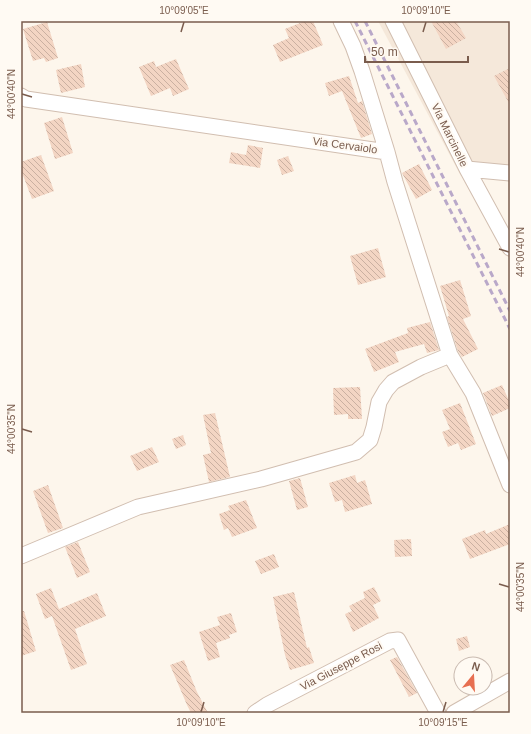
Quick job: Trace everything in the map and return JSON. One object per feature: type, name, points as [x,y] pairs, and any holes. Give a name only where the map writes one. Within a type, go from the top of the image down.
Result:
[{"type":"street","points":[[341,21],[360,65],[387,152]]},
{"type":"street","name":"Via Marcinelle","points":[[393,21],[467,169],[510,248]]},
{"type":"street","name":"Via Cervaiolo","points":[[23,99],[387,152],[395,182],[450,355],[473,393],[510,485]]},
{"type":"street","points":[[467,169],[510,173]]},
{"type":"street","points":[[21,556],[138,507],[261,480],[356,452],[370,440],[379,402],[393,382],[421,367],[450,355]]},
{"type":"street","name":"Via Giuseppe Rosi","points":[[254,713],[390,641],[398,640],[438,713]]},
{"type":"street","points":[[454,713],[510,681]]},
{"type":"shaded area","points":[[378,21],[510,21],[510,180],[461,176]]},
{"type":"building","points":[[305,21],[313,21],[323,45],[280,62],[273,45],[289,38],[285,29]]},
{"type":"building","points":[[431,21],[456,21],[466,38],[446,49]]},
{"type":"building","points":[[47,22],[58,58],[46,62],[44,58],[33,61],[23,29]]},
{"type":"building","points":[[176,59],[189,89],[173,96],[170,88],[151,96],[139,67],[154,61],[156,67]]},
{"type":"building","points":[[81,64],[85,87],[61,93],[56,70]]},
{"type":"building","points":[[510,68],[510,105],[494,76]]},
{"type":"building","points":[[349,76],[358,103],[362,101],[372,134],[361,138],[342,91],[329,96],[325,83]]},
{"type":"building","points":[[62,117],[73,153],[55,159],[44,123]]},
{"type":"building","points":[[248,145],[263,148],[260,168],[229,163],[231,152],[246,155]]},
{"type":"building","points":[[41,155],[54,191],[32,199],[21,170],[21,162]]},
{"type":"building","points":[[288,156],[294,171],[282,175],[277,160]]},
{"type":"building","points":[[419,164],[432,190],[416,199],[402,173]]},
{"type":"building","points":[[378,248],[386,277],[358,285],[350,256]]},
{"type":"building","points":[[460,280],[471,316],[463,319],[478,349],[462,357],[458,351],[447,317],[449,316],[440,286]]},
{"type":"building","points":[[430,322],[439,350],[427,353],[424,344],[395,352],[399,362],[374,372],[365,349],[408,333],[407,328]]},
{"type":"building","points":[[502,385],[510,403],[510,408],[492,416],[483,393]]},
{"type":"building","points":[[360,387],[362,419],[348,419],[348,414],[334,415],[333,388]]},
{"type":"building","points":[[460,403],[476,444],[461,450],[458,443],[448,447],[442,432],[450,429],[442,410]]},
{"type":"building","points":[[215,413],[230,477],[209,482],[203,455],[211,453],[203,415]]},
{"type":"building","points":[[183,435],[186,445],[176,449],[172,439]]},
{"type":"building","points":[[152,447],[159,462],[137,471],[130,456]]},
{"type":"building","points":[[355,475],[357,483],[365,480],[372,504],[345,512],[342,500],[335,502],[329,483]]},
{"type":"building","points":[[300,478],[308,507],[297,510],[289,481]]},
{"type":"building","points":[[48,485],[63,528],[48,533],[33,491]]},
{"type":"building","points":[[246,500],[257,528],[232,537],[228,528],[224,530],[219,514],[230,510],[228,506]]},
{"type":"building","points":[[510,524],[510,544],[470,559],[462,539],[485,530],[486,534]]},
{"type":"building","points":[[411,539],[412,556],[395,557],[394,540]]},
{"type":"building","points":[[78,542],[90,572],[77,578],[65,547]]},
{"type":"building","points":[[274,554],[279,567],[261,574],[255,561]]},
{"type":"building","points":[[374,587],[381,601],[373,605],[379,618],[353,632],[345,614],[352,611],[349,606],[365,598],[363,592]]},
{"type":"building","points":[[51,588],[59,609],[97,593],[106,616],[75,629],[87,664],[71,670],[52,616],[45,619],[36,594]]},
{"type":"building","points":[[294,592],[307,648],[309,647],[314,663],[290,670],[285,655],[273,597]]},
{"type":"building","points":[[21,611],[24,611],[36,651],[21,656]]},
{"type":"building","points":[[231,613],[237,632],[229,635],[230,638],[216,643],[220,657],[208,661],[199,632],[220,625],[217,617]]},
{"type":"building","points":[[467,636],[470,647],[459,651],[456,639]]},
{"type":"building","points":[[397,657],[417,693],[409,697],[390,660]]},
{"type":"building","points":[[184,660],[197,692],[208,713],[191,713],[187,705],[170,665]]},
{"type":"railway","points":[[355,21],[510,329]]},
{"type":"railway","points":[[365,21],[510,311]]}]
